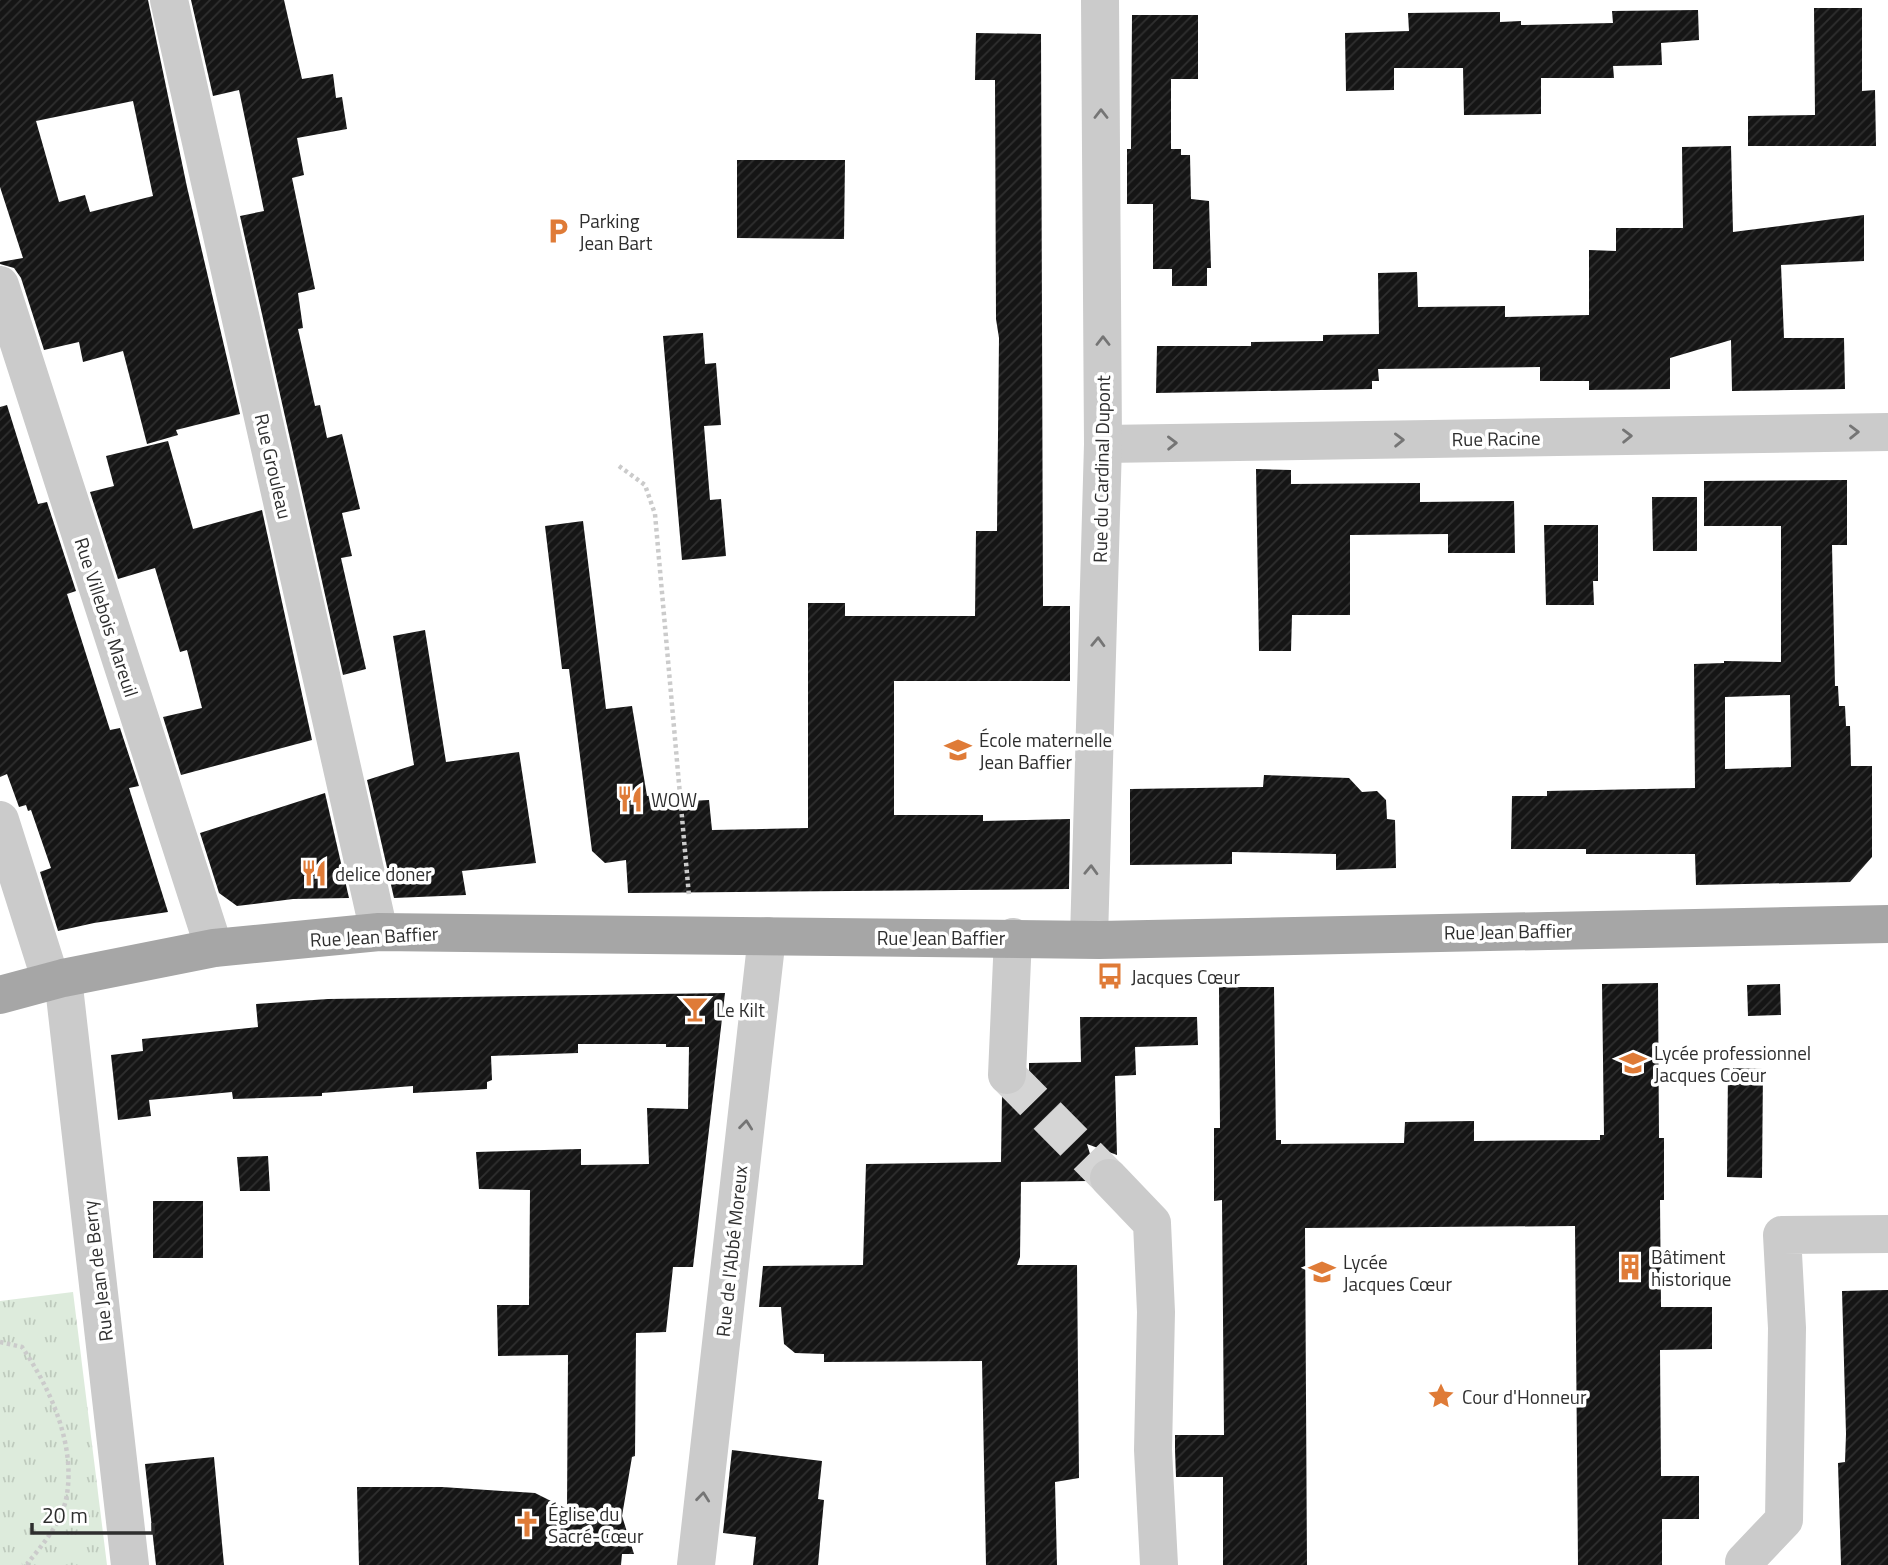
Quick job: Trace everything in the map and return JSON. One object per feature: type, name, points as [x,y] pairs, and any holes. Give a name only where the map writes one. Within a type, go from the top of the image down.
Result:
[{"type":"main road","name":"Rue Jean Baffier","points":[[0,995],[57,979],[214,948],[379,932],[1099,940],[1888,924]]},
{"type":"street","name":"Rue Grouleau","points":[[169,0],[379,932]]},
{"type":"street","name":"Rue du Cardinal Dupont","points":[[1089,938],[1103,444],[1100,0]]},
{"type":"street","name":"Rue Villebois Mareuil","points":[[0,285],[214,948]]},
{"type":"street","name":"Rue Racine","points":[[1103,444],[1888,432]]},
{"type":"street","name":"Rue Jean de Berry","points":[[0,820],[57,979],[130,1565]]},
{"type":"street","name":"Rue de l'Abbé Moreux","points":[[696,1565],[768,936]]},
{"type":"street","points":[[1007,1075],[1013,937]]},
{"type":"street","points":[[1109,1178],[1152,1223],[1156,1312],[1153,1450],[1158,1565]]},
{"type":"street","points":[[1742,1564],[1784,1520],[1787,1328],[1782,1235],[1888,1234]]},
{"type":"path","points":[[618,466],[645,485],[655,514],[692,935]]},
{"type":"path","points":[[0,1342],[22,1347],[36,1367],[55,1408],[68,1454],[67,1495],[59,1515],[51,1534],[27,1564],[22,1565]]},
{"type":"green space","points":[[73,1292],[107,1565],[0,1565],[0,1301]]},
{"type":"building","points":[[0,0],[148,0],[187,187],[240,414],[176,430],[178,435],[147,444],[123,351],[83,362],[79,342],[44,350],[21,278],[14,268],[0,264],[23,258],[0,187]],"holes":[[[133,101],[153,196],[90,212],[85,195],[59,202],[36,121]]]},
{"type":"building","points":[[191,0],[284,0],[302,79],[333,74],[336,98],[342,97],[347,129],[297,138],[304,175],[292,178],[315,289],[298,293],[303,328],[298,329],[315,406],[320,405],[327,438],[342,434],[360,509],[342,513],[352,556],[341,558],[366,669],[343,675],[240,216],[264,211],[239,90],[213,96]]},
{"type":"building","points":[[1814,8],[1862,8],[1862,91],[1875,90],[1876,146],[1748,146],[1748,116],[1815,115]]},
{"type":"building","points":[[1698,10],[1699,40],[1661,43],[1662,65],[1613,66],[1614,78],[1541,78],[1541,114],[1464,115],[1463,68],[1394,68],[1394,90],[1346,91],[1345,33],[1409,31],[1408,13],[1500,12],[1500,22],[1521,21],[1521,25],[1613,23],[1612,11]]},
{"type":"building","points":[[1132,15],[1198,15],[1198,79],[1171,79],[1171,149],[1181,149],[1181,155],[1190,155],[1191,199],[1209,201],[1211,268],[1207,268],[1207,286],[1172,286],[1172,269],[1153,269],[1153,204],[1127,204],[1127,149],[1131,149]]},
{"type":"building","points":[[976,33],[1041,34],[1043,606],[1070,606],[1070,681],[894,681],[894,815],[983,815],[983,821],[1070,819],[1069,889],[628,893],[626,860],[605,863],[592,851],[569,669],[562,669],[545,526],[583,521],[606,709],[632,706],[647,796],[669,793],[670,802],[709,800],[712,830],[808,828],[808,603],[845,603],[845,616],[975,616],[976,531],[997,531],[999,338],[996,319],[995,80],[975,80]]},
{"type":"building","points":[[1731,146],[1733,232],[1864,215],[1864,261],[1781,265],[1784,338],[1844,338],[1845,389],[1732,391],[1731,340],[1670,358],[1670,389],[1589,390],[1589,381],[1540,381],[1540,367],[1378,369],[1379,381],[1372,381],[1372,389],[1156,393],[1157,346],[1251,346],[1251,342],[1323,341],[1323,335],[1379,334],[1378,273],[1417,272],[1418,307],[1505,306],[1505,317],[1589,315],[1589,250],[1616,251],[1616,228],[1683,228],[1682,147]]},
{"type":"building","points":[[737,160],[845,160],[844,239],[737,238]]},
{"type":"building","points":[[703,333],[705,364],[716,363],[721,425],[704,426],[710,500],[721,499],[726,556],[682,560],[663,336]]},
{"type":"building","points":[[7,405],[38,504],[47,502],[76,591],[67,594],[110,730],[120,728],[139,786],[129,788],[168,912],[58,931],[40,872],[51,868],[31,810],[28,811],[26,805],[19,807],[7,774],[0,777],[0,407]]},
{"type":"building","points":[[168,441],[193,529],[262,510],[312,740],[181,775],[163,717],[202,708],[187,650],[180,652],[155,568],[118,579],[90,492],[114,486],[106,456]]},
{"type":"building","points":[[1256,469],[1291,470],[1291,484],[1420,483],[1420,502],[1514,501],[1515,553],[1448,553],[1448,534],[1350,535],[1350,615],[1292,615],[1291,651],[1259,651]]},
{"type":"building","points":[[1847,480],[1847,545],[1832,545],[1835,686],[1838,686],[1839,706],[1845,706],[1846,726],[1850,726],[1851,766],[1872,766],[1872,857],[1850,882],[1696,885],[1695,854],[1586,854],[1586,849],[1511,849],[1512,796],[1547,796],[1547,791],[1695,788],[1694,664],[1724,661],[1781,662],[1781,526],[1704,526],[1704,481]],"holes":[[[1790,695],[1791,767],[1725,769],[1725,697]]]},
{"type":"building","points":[[1652,497],[1697,497],[1697,551],[1653,551]]},
{"type":"building","points":[[1544,525],[1598,525],[1598,581],[1593,581],[1594,605],[1546,605]]},
{"type":"building","points":[[425,630],[446,762],[519,752],[536,863],[462,871],[466,895],[394,898],[367,780],[414,765],[393,636]]},
{"type":"building","points":[[1264,775],[1349,778],[1362,792],[1377,791],[1386,800],[1387,819],[1395,820],[1396,868],[1336,870],[1336,854],[1232,852],[1232,864],[1130,865],[1130,789],[1263,787]]},
{"type":"building","points":[[325,793],[349,898],[293,899],[237,906],[219,893],[200,833]]},
{"type":"building","name":"Bâtiment historique","points":[[1658,983],[1659,1138],[1664,1138],[1664,1200],[1660,1200],[1661,1307],[1712,1307],[1712,1349],[1660,1350],[1661,1476],[1699,1476],[1699,1519],[1662,1519],[1662,1565],[1578,1565],[1575,1226],[1305,1228],[1307,1565],[1223,1565],[1223,1477],[1176,1477],[1175,1450],[1175,1435],[1224,1435],[1222,1200],[1214,1201],[1214,1128],[1220,1128],[1219,987],[1274,987],[1276,1140],[1281,1140],[1281,1144],[1404,1143],[1405,1122],[1474,1121],[1474,1141],[1600,1140],[1600,1135],[1604,1135],[1602,984]]},
{"type":"building","points":[[1780,984],[1781,1015],[1748,1016],[1747,985]]},
{"type":"building","points":[[725,993],[693,1267],[673,1267],[666,1332],[636,1333],[635,1456],[632,1457],[622,1516],[634,1554],[622,1554],[621,1565],[359,1565],[357,1487],[442,1487],[535,1493],[567,1509],[568,1355],[498,1356],[497,1305],[529,1305],[530,1190],[479,1189],[476,1152],[581,1149],[581,1165],[649,1164],[647,1108],[688,1109],[689,1047],[666,1047],[666,1044],[578,1044],[578,1053],[491,1056],[492,1080],[487,1082],[487,1089],[413,1093],[413,1086],[322,1093],[322,1096],[233,1099],[232,1092],[149,1100],[151,1116],[118,1120],[111,1055],[143,1051],[142,1039],[258,1027],[256,1004],[328,999]]},
{"type":"building","points":[[1080,1017],[1197,1017],[1198,1045],[1135,1047],[1136,1075],[1115,1076],[1117,1155],[1087,1144],[1093,1164],[1088,1171],[1088,1181],[1021,1182],[1020,1257],[1017,1265],[1077,1265],[1079,1478],[1055,1482],[1057,1565],[986,1565],[982,1361],[824,1362],[824,1354],[795,1353],[784,1344],[781,1307],[759,1307],[763,1266],[863,1265],[866,1164],[1001,1162],[1002,1096],[1016,1095],[1025,1087],[1029,1076],[1029,1063],[1081,1062]]},
{"type":"building","points":[[1728,1068],[1763,1069],[1762,1178],[1727,1177]]},
{"type":"building","points":[[268,1156],[270,1191],[240,1191],[237,1157]]},
{"type":"building","points":[[153,1201],[203,1201],[203,1258],[153,1258]]},
{"type":"building","points":[[1888,1290],[1888,1565],[1841,1565],[1838,1463],[1845,1462],[1846,1434],[1842,1291]]},
{"type":"building","points":[[732,1450],[822,1461],[818,1499],[824,1500],[818,1565],[753,1565],[756,1537],[723,1533]]},
{"type":"building","points":[[214,1457],[224,1565],[156,1565],[145,1464]]},
{"type":"tunnel","points":[[1007,1075],[1109,1178]]},
{"type":"place","name":"Parking Jean Bart","points":[[558,231]]},
{"type":"place","name":"École maternelle Jean Baffier","points":[[958,750]]},
{"type":"place","name":"WOW","points":[[630,799]]},
{"type":"place","name":"delice doner","points":[[314,873]]},
{"type":"place","name":"Jacques Cœur","points":[[1110,976]]},
{"type":"place","name":"Le Kilt","points":[[695,1009]]},
{"type":"place","name":"Lycée professionnel Jacques Coeur","points":[[1633,1063]]},
{"type":"place","name":"Bâtiment historique","points":[[1630,1267]]},
{"type":"place","name":"Lycée Jacques Cœur","points":[[1322,1272]]},
{"type":"place","name":"Cour d'Honneur","points":[[1441,1396]]},
{"type":"place","name":"Église du Sacré-Cœur","points":[[527,1524]]}]
